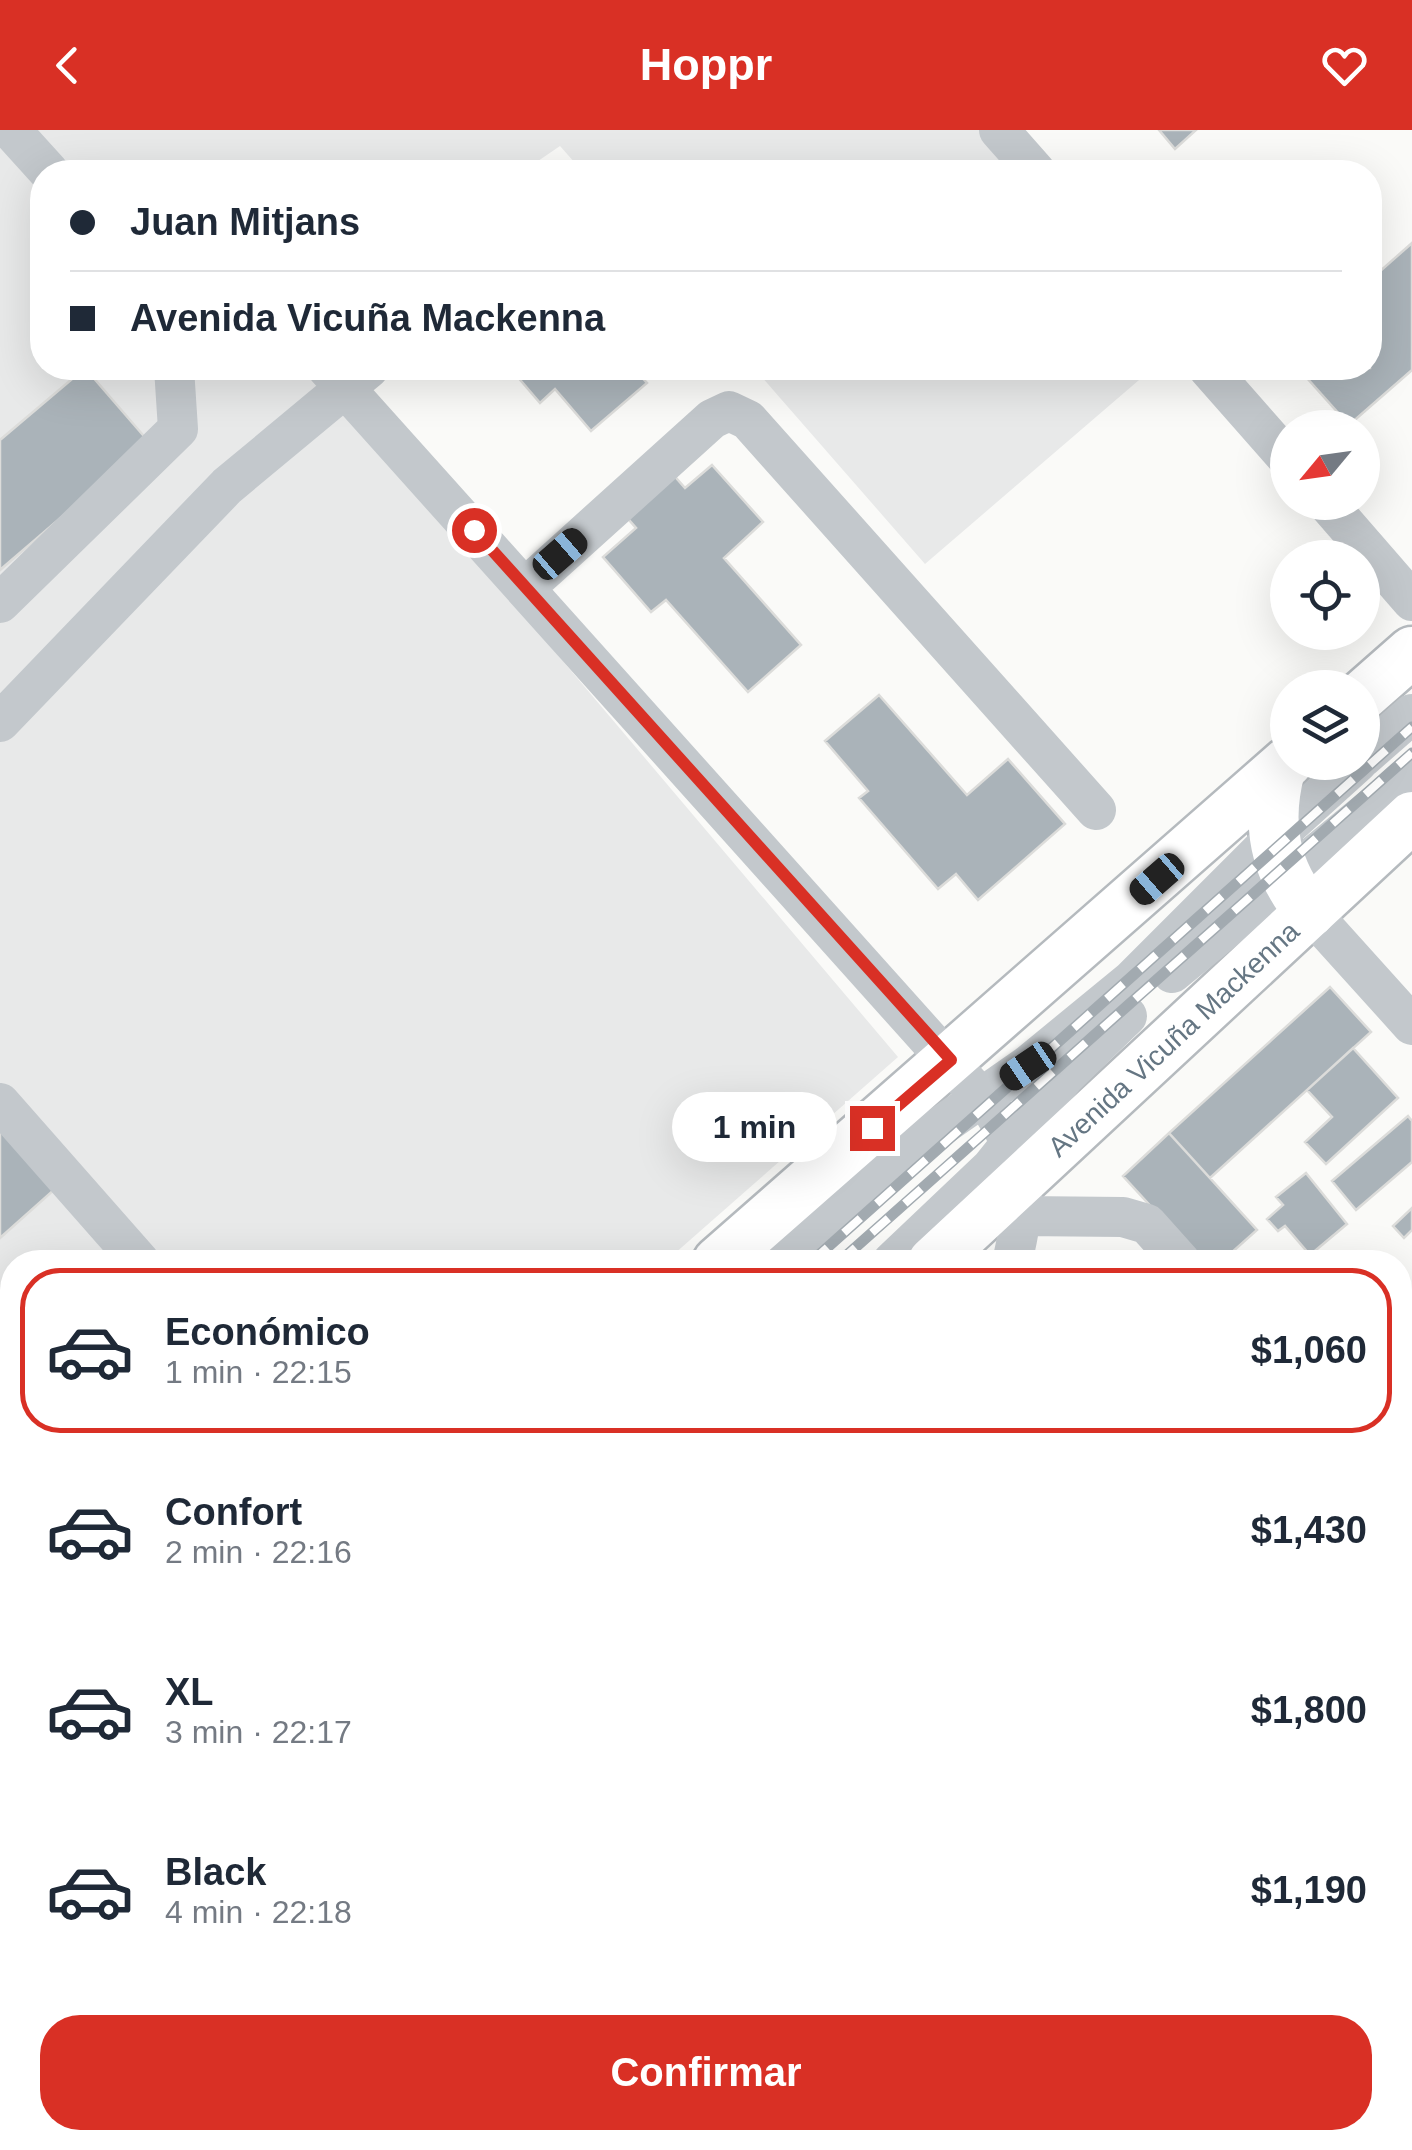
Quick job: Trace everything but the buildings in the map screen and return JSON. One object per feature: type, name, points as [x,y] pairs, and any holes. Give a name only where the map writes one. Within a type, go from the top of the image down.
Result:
[{"type":"main road","points":[[1380,680],[1412,652]]},
{"type":"main road","points":[[734,1250],[966,1078],[1270,780]]},
{"type":"main road","points":[[1281,780],[1272,815],[1290,877]]},
{"type":"main road","name":"Avenida Vicuña Mackenna","points":[[946,1250],[1019,1180],[1290,877],[1412,817]]},
{"type":"street","points":[[10,130],[38,160]]},
{"type":"street","points":[[999,130],[1025,160]]},
{"type":"street","points":[[0,603],[178,430],[175,380]]},
{"type":"street","points":[[0,722],[226,486],[341,380]]},
{"type":"street","points":[[352,380],[526,587],[966,1078],[1019,1180],[1013,1250]]},
{"type":"street","points":[[1219,380],[1270,439]]},
{"type":"street","points":[[526,587],[712,419],[729,412],[748,420],[1096,810]]},
{"type":"street","points":[[1342,520],[1412,600]]},
{"type":"street","points":[[1380,742],[1412,714]]},
{"type":"street","points":[[786,1250],[884,1165],[966,1078],[1028,1066],[1132,980],[1290,877],[1412,775]]},
{"type":"street","points":[[1290,877],[1348,780]]},
{"type":"street","points":[[1290,877],[1412,1025]]},
{"type":"street","points":[[0,1103],[129,1250]]},
{"type":"street","points":[[911,1250],[1019,1180]]},
{"type":"street","points":[[1019,1180],[1146,1224],[1171,1250]]},
{"type":"shaded area","points":[[0,130],[1005,130],[1030,160],[572,160],[560,146],[540,160],[30,160],[30,380],[360,380],[374,438],[898,1057],[679,1250],[0,1250]]},
{"type":"shaded area","points":[[764,380],[1139,380],[925,564]]},
{"type":"railway","points":[[824,1250],[1412,727]]},
{"type":"railway","points":[[853,1250],[1412,753]]},
{"type":"route","points":[[474,530],[951,1060],[872,1128]]}]
